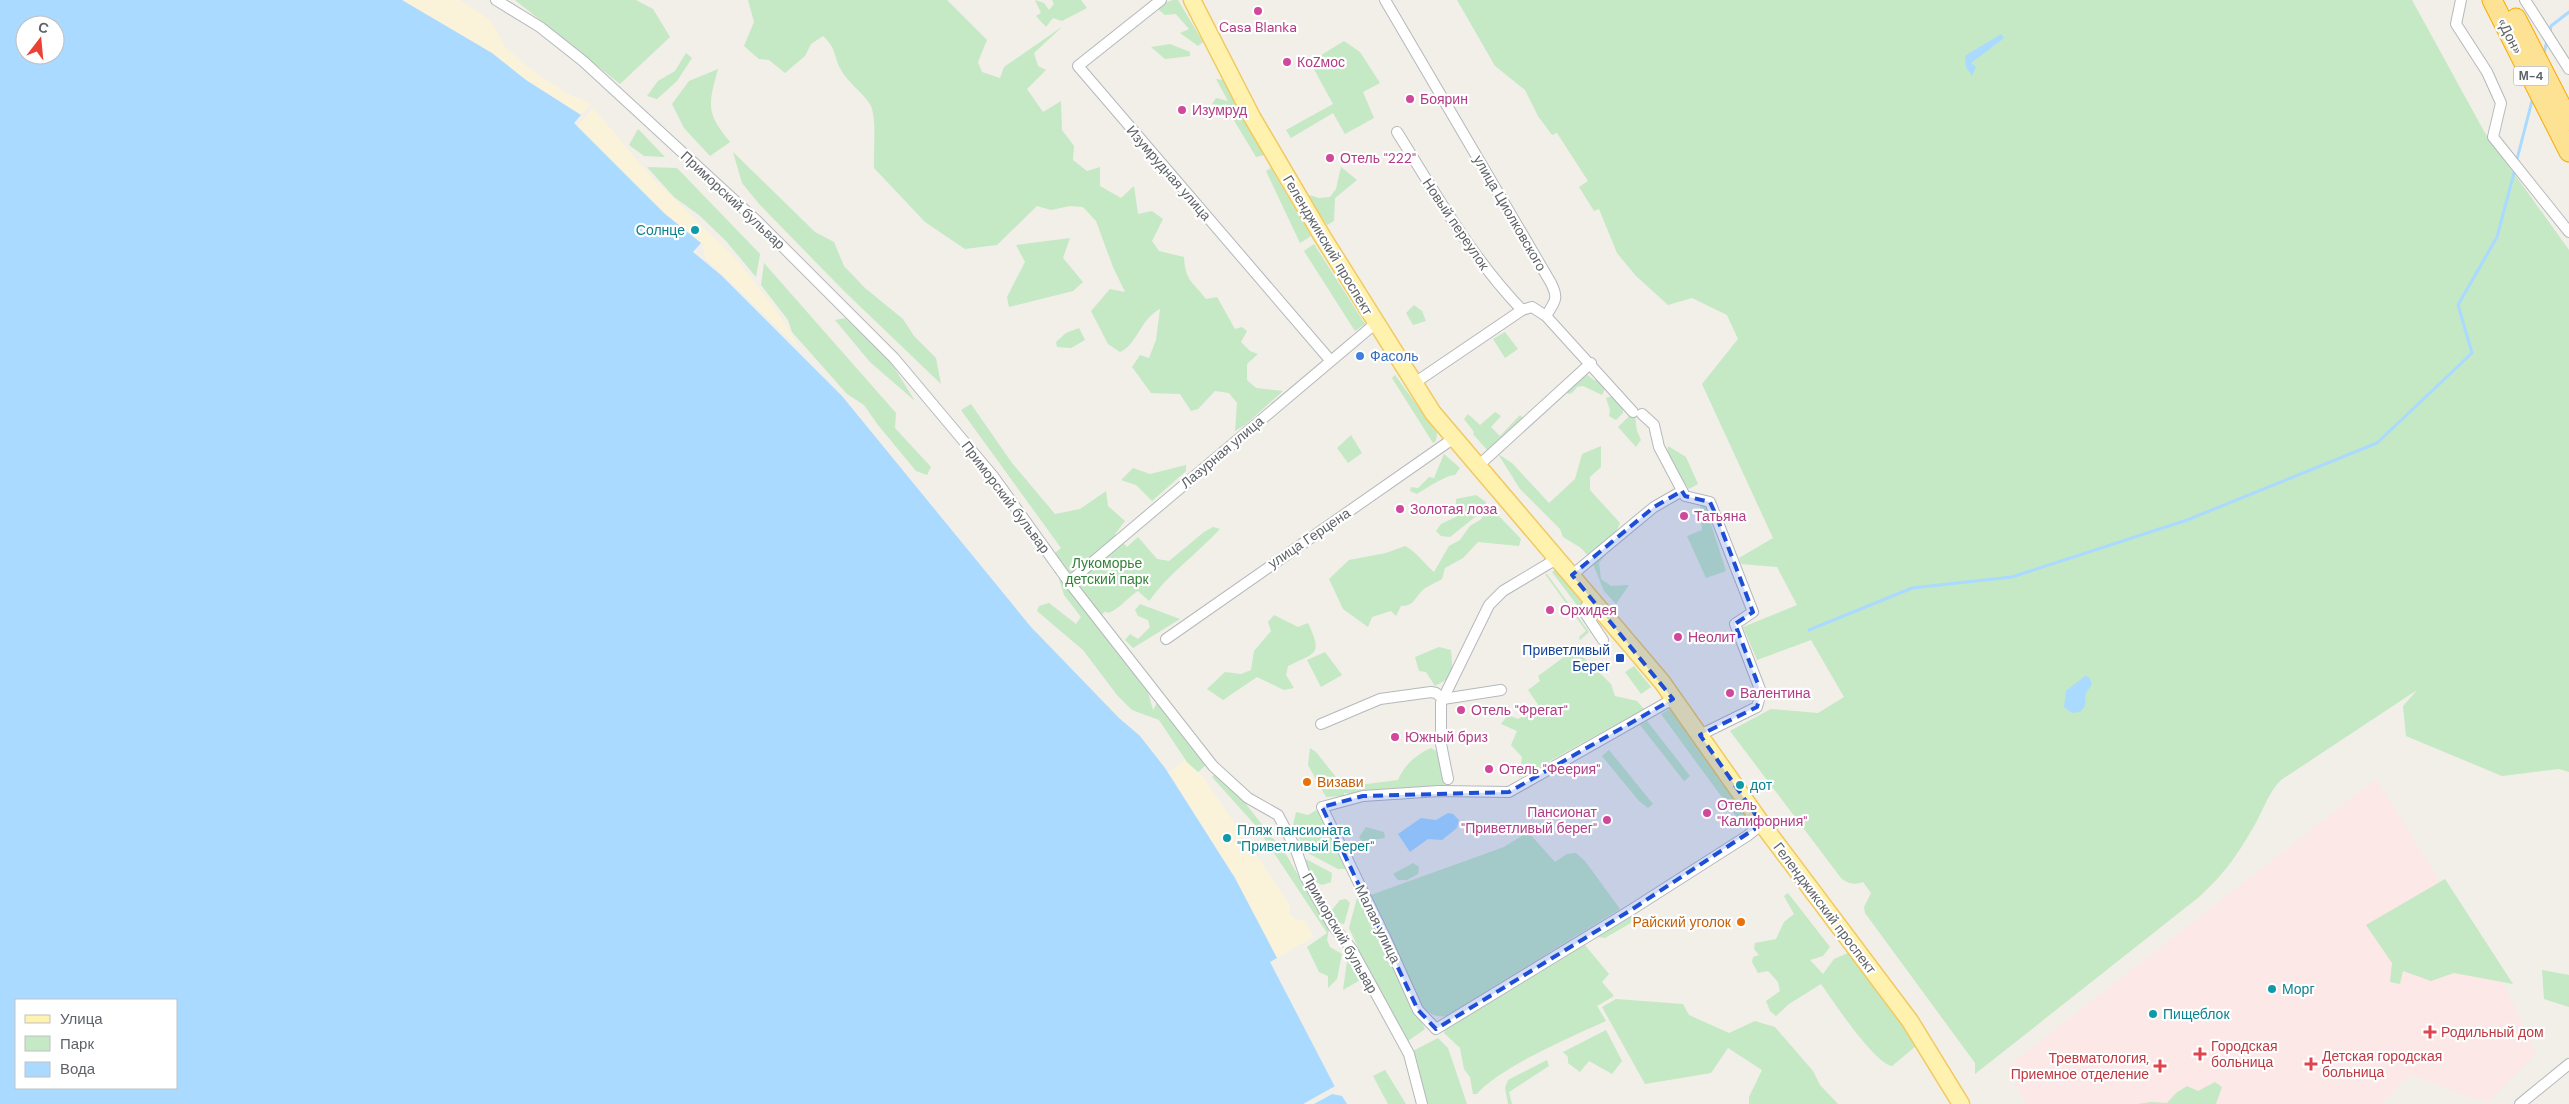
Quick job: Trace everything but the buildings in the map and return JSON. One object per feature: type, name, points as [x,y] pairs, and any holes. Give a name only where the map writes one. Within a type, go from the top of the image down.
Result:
[{"type":"highway","name":"«Дон»","points":[[2492,0],[2569,152]]},
{"type":"highway","name":"«Дон»","points":[[2506,0],[2569,121]]},
{"type":"main road","name":"Геленджикский проспект","points":[[1194,5],[1252,117],[1413,384],[1454,438],[1593,599],[1674,699],[1762,824],[1910,1022],[1961,1104]]},
{"type":"street","name":"Приморский бульвар","points":[[496,0],[540,27],[583,62],[758,222],[894,358],[993,476],[1069,582],[1215,771],[1248,798],[1278,815],[1295,847],[1305,876],[1333,926],[1351,948],[1409,1054],[1422,1104]]},
{"type":"street","name":"Изумрудная улица","points":[[1161,0],[1078,66],[1330,360]]},
{"type":"street","name":"улица Циолковского","points":[[1386,0],[1551,283],[1556,299],[1546,316]]},
{"type":"street","points":[[2461,0],[2456,24],[2487,72],[2501,103],[2493,137],[2569,232]]},
{"type":"street","points":[[2525,0],[2569,69]]},
{"type":"street","name":"Новый переулок","points":[[1397,132],[1459,233],[1482,265],[1522,310]]},
{"type":"street","points":[[1413,384],[1522,310],[1532,307],[1546,316],[1638,413],[1654,425],[1659,447],[1685,496],[1710,502],[1730,558],[1753,612],[1735,624],[1761,692],[1757,707],[1700,735]]},
{"type":"street","name":"Лазурная улица","points":[[1069,582],[1330,360],[1376,324]]},
{"type":"street","points":[[1478,466],[1590,363]]},
{"type":"street","name":"улица Герцена","points":[[1166,639],[1454,438]]},
{"type":"street","points":[[1572,576],[1654,507],[1682,491]]},
{"type":"street","points":[[1448,779],[1441,744],[1440,711],[1443,699],[1489,605],[1496,597],[1558,558]]},
{"type":"street","points":[[1593,599],[1583,610],[1603,640]]},
{"type":"street","points":[[1322,724],[1380,699],[1431,692],[1436,693],[1443,699],[1501,690]]},
{"type":"street","name":"Малая улица","points":[[1674,699],[1509,792],[1439,791],[1362,796],[1322,807],[1382,929],[1418,1010],[1436,1030],[1631,910],[1747,836],[1762,824]]},
{"type":"street","points":[[2520,1104],[2569,1064]]},
{"type":"highlighted area","points":[[1682,491],[1685,496],[1710,502],[1753,612],[1735,624],[1761,692],[1757,707],[1700,735],[1762,824],[1631,910],[1436,1029],[1418,1010],[1322,807],[1363,796],[1509,792],[1673,699],[1572,575],[1654,507]]},
{"type":"shaded area","points":[[2376,779],[2504,984],[2536,1053],[2489,1102],[2471,1098],[2411,1074],[2381,1104],[2026,1104],[2007,1067]]},
{"type":"green space","points":[[515,0],[636,0],[653,9],[670,37],[620,84]]},
{"type":"green space","points":[[748,0],[947,0],[987,40],[978,62],[982,72],[1000,78],[1004,67],[1063,26],[1034,53],[1038,66],[1046,70],[1027,89],[1043,112],[1061,101],[1062,130],[1074,146],[1073,160],[1087,171],[1100,167],[1100,186],[1121,198],[1134,186],[1138,214],[1152,211],[1163,219],[1152,241],[1159,251],[1184,257],[1186,271],[1194,285],[1206,299],[1217,297],[1235,329],[1242,327],[1247,331],[1241,342],[1250,351],[1258,354],[1247,364],[1247,380],[1256,388],[1283,391],[1245,425],[1235,431],[1237,403],[1229,393],[1215,391],[1198,409],[1191,411],[1180,394],[1151,393],[1132,367],[1140,355],[1149,358],[1156,340],[1160,309],[1153,313],[1126,349],[1120,352],[1108,344],[1091,311],[1110,289],[1125,292],[1113,267],[1096,221],[1083,207],[1070,206],[1051,210],[1037,206],[997,245],[965,249],[925,222],[874,168],[874,128],[871,106],[844,75],[833,49],[823,36],[811,44],[805,56],[785,73],[769,60],[759,59],[744,46],[754,22]]},
{"type":"green space","points":[[1035,0],[1044,3],[1049,10],[1054,4],[1052,0],[1081,0],[1087,8],[1062,21],[1053,18],[1046,27],[1036,16],[1041,13]]},
{"type":"green space","points":[[1178,0],[1203,42],[1198,46],[1180,33],[1189,29],[1176,14],[1165,15],[1158,9],[1165,3]]},
{"type":"green space","points":[[1457,0],[2412,0],[2485,133],[2569,250],[2569,772],[2559,769],[2502,776],[2406,736],[2403,706],[2417,690],[2281,780],[2269,796],[2236,856],[2208,889],[1975,1074],[1975,1063],[1865,913],[1864,907],[1871,893],[1863,882],[1851,883],[1841,878],[1730,731],[1771,709],[1818,713],[1844,697],[1811,640],[1757,660],[1743,627],[1797,605],[1777,567],[1741,564],[1739,558],[1773,538],[1702,384],[1738,339],[1727,315],[1692,298],[1668,305],[1636,276],[1617,253],[1599,209],[1594,211],[1579,187],[1588,181],[1557,133],[1552,135],[1538,116],[1525,90],[1495,66]]},
{"type":"green space","points":[[1344,41],[1360,52],[1380,83],[1363,92],[1374,118],[1345,134],[1333,113],[1291,138],[1286,130],[1333,104],[1310,62]]},
{"type":"green space","points":[[1170,44],[1190,52],[1190,56],[1165,59],[1151,47]]},
{"type":"green space","points":[[686,53],[692,58],[677,81],[657,99],[647,96],[658,81],[675,71]]},
{"type":"green space","points":[[718,69],[712,92],[711,108],[713,116],[730,142],[710,156],[684,128],[672,104],[689,81]]},
{"type":"green space","points":[[1216,79],[1224,80],[1265,155],[1256,157],[1226,107],[1212,104],[1216,98],[1228,101]]},
{"type":"green space","points":[[638,129],[665,157],[644,156],[629,145]]},
{"type":"green space","points":[[733,152],[815,232],[834,242],[844,266],[865,288],[903,319],[914,336],[936,358],[941,384],[845,292],[760,205],[742,183]]},
{"type":"green space","points":[[647,167],[677,168],[760,254],[756,277],[726,241],[699,215],[674,197]]},
{"type":"green space","points":[[1341,167],[1357,180],[1335,198],[1334,221],[1327,225],[1306,194],[1319,198],[1330,197],[1336,189]]},
{"type":"green space","points":[[1271,168],[1311,236],[1300,243],[1266,171]]},
{"type":"green space","points":[[1070,238],[1063,258],[1083,282],[1073,291],[1009,307],[1007,297],[1025,262],[1016,245]]},
{"type":"green space","points":[[1314,244],[1365,324],[1355,331],[1304,251]]},
{"type":"green space","points":[[764,263],[896,413],[895,428],[931,467],[927,475],[916,471],[864,405],[847,394],[792,332],[788,320],[761,285]]},
{"type":"green space","points":[[1414,305],[1422,311],[1426,321],[1413,325],[1406,313]]},
{"type":"green space","points":[[845,318],[890,361],[915,401],[870,362],[835,320]]},
{"type":"green space","points":[[1079,328],[1085,340],[1071,348],[1057,347],[1056,342],[1066,333]]},
{"type":"green space","points":[[1505,332],[1518,349],[1505,358],[1493,339]]},
{"type":"green space","points":[[1586,374],[1594,380],[1603,382],[1606,387],[1602,395],[1583,386],[1577,387],[1572,393],[1568,394],[1565,390]]},
{"type":"green space","points":[[1395,375],[1437,433],[1436,441],[1433,443],[1392,378]]},
{"type":"green space","points":[[1612,396],[1623,407],[1623,413],[1616,420],[1609,416],[1610,410],[1606,398]]},
{"type":"green space","name":"Лукоморье детский парк","points":[[971,404],[1012,463],[1055,514],[1080,509],[1106,491],[1108,506],[1125,521],[1115,534],[1127,547],[1138,537],[1157,559],[1169,561],[1204,532],[1213,527],[1220,529],[1165,581],[1149,601],[1138,591],[1115,610],[1107,613],[1106,611],[1101,615],[1055,553],[1061,548],[961,410]]},
{"type":"green space","points":[[1495,412],[1501,416],[1491,427],[1500,436],[1520,415],[1523,418],[1488,451],[1473,434],[1474,432],[1464,419],[1468,414],[1480,425]]},
{"type":"green space","points":[[1629,416],[1635,417],[1637,431],[1641,440],[1636,447],[1618,427]]},
{"type":"green space","points":[[1351,435],[1362,453],[1348,463],[1337,448]]},
{"type":"green space","points":[[1601,446],[1601,467],[1590,477],[1590,490],[1620,523],[1608,552],[1599,563],[1601,579],[1611,586],[1629,585],[1616,604],[1604,591],[1591,559],[1581,548],[1563,537],[1560,529],[1520,489],[1498,454],[1512,463],[1549,503],[1575,479],[1582,454]]},
{"type":"green space","points":[[1668,446],[1686,457],[1698,484],[1689,489],[1666,457]]},
{"type":"green space","points":[[1444,454],[1460,468],[1455,475],[1441,480],[1417,494],[1410,491],[1411,487],[1418,488],[1429,477],[1434,478]]},
{"type":"green space","points":[[1186,465],[1186,471],[1152,501],[1136,485],[1121,480],[1133,468],[1150,474]]},
{"type":"green space","points":[[1476,495],[1486,502],[1485,509],[1450,537],[1441,536],[1436,531],[1441,524],[1456,517],[1456,499]]},
{"type":"green space","points":[[1704,502],[1726,571],[1706,578],[1687,536],[1702,530],[1700,504]]},
{"type":"green space","points":[[1493,510],[1521,539],[1519,546],[1478,542],[1463,558],[1445,568],[1442,579],[1424,589],[1410,604],[1401,606],[1396,616],[1391,611],[1372,617],[1368,627],[1343,609],[1329,579],[1349,560],[1386,553],[1405,546],[1413,551],[1434,572],[1449,546],[1460,540],[1470,526],[1480,520],[1488,511]]},
{"type":"green space","points":[[1555,570],[1585,602],[1579,608],[1552,572]]},
{"type":"green space","points":[[1545,574],[1547,574],[1589,632],[1580,640],[1579,637],[1586,631]]},
{"type":"green space","points":[[1065,576],[1148,692],[1153,710],[1157,703],[1206,765],[1198,772],[1187,762],[1159,720],[1132,710],[1117,695],[1083,650],[1037,611],[1039,606],[1049,603],[1076,624],[1081,617],[1064,595],[1059,579]]},
{"type":"green space","points":[[1140,604],[1180,619],[1133,648],[1125,640],[1130,634],[1138,639],[1150,627],[1148,620],[1138,616],[1135,610]]},
{"type":"green space","points":[[1274,615],[1298,627],[1308,623],[1313,633],[1316,647],[1311,655],[1288,666],[1286,675],[1294,688],[1284,690],[1257,677],[1223,700],[1207,689],[1225,672],[1241,674],[1251,670],[1254,651],[1271,631],[1268,622]]},
{"type":"green space","points":[[1439,647],[1451,650],[1453,676],[1435,686],[1426,672],[1419,671],[1415,657]]},
{"type":"green space","points":[[1575,649],[1611,684],[1615,696],[1637,701],[1644,709],[1519,778],[1522,757],[1511,745],[1517,731],[1501,724],[1508,715],[1518,719],[1539,706],[1528,690],[1540,681],[1538,676]]},
{"type":"green space","points":[[1325,652],[1342,675],[1321,687],[1307,660]]},
{"type":"green space","points":[[1634,666],[1651,687],[1641,694],[1625,672]]},
{"type":"green space","points":[[1671,708],[1744,813],[1748,821],[1746,830],[1661,714]]},
{"type":"green space","points":[[1647,721],[1690,776],[1684,781],[1640,725]]},
{"type":"green space","points":[[1310,748],[1316,752],[1343,786],[1351,786],[1398,780],[1411,761],[1431,748],[1439,753],[1447,783],[1444,788],[1416,787],[1344,793],[1344,796],[1326,797],[1308,765]]},
{"type":"green space","points":[[1609,750],[1653,804],[1648,808],[1639,801],[1602,756]]},
{"type":"green space","points":[[1215,774],[1245,803],[1287,856],[1329,929],[1327,940],[1330,947],[1342,954],[1337,979],[1328,988],[1328,976],[1319,972],[1307,947],[1327,933],[1256,826],[1212,777]]},
{"type":"green space","points":[[1320,808],[1347,869],[1338,869],[1302,850],[1297,827],[1293,825],[1296,812],[1308,815]]},
{"type":"green space","points":[[1366,827],[1384,832],[1385,838],[1377,839],[1364,845],[1359,837]]},
{"type":"green space","points":[[1528,832],[1555,862],[1567,854],[1576,853],[1585,861],[1620,909],[1446,1016],[1431,1014],[1420,1002],[1368,896],[1504,847]]},
{"type":"green space","points":[[1302,857],[1332,873],[1331,882],[1322,885],[1316,882]]},
{"type":"green space","points":[[1413,863],[1419,867],[1418,874],[1407,880],[1398,880],[1393,874]]},
{"type":"green space","points":[[2445,879],[2513,984],[2454,973],[2431,981],[2403,971],[2400,984],[2390,982],[2392,963],[2366,925]]},
{"type":"green space","points":[[1788,893],[1830,947],[1823,956],[1810,960],[1823,974],[1834,959],[1848,953],[1896,1014],[1916,1046],[1892,1066],[1884,1062],[1865,1043],[1821,984],[1789,1004],[1776,1016],[1770,1011],[1766,1001],[1780,991],[1778,982],[1768,971],[1758,973],[1752,962],[1753,957],[1759,955],[1754,949],[1755,943],[1776,939],[1784,922],[1794,914],[1784,896]]},
{"type":"green space","points":[[1358,894],[1425,1029],[1408,1041],[1358,951],[1349,928]]},
{"type":"green space","points":[[1346,899],[1350,903],[1344,924],[1337,921],[1331,911],[1340,900]]},
{"type":"green space","points":[[1631,915],[1634,921],[1605,938],[1597,937]]},
{"type":"green space","points":[[1584,944],[1609,974],[1602,982],[1614,996],[1597,1006],[1606,1021],[1518,1063],[1487,1084],[1477,1094],[1473,1094],[1470,1077],[1464,1069],[1460,1048],[1444,1033],[1446,1026],[1461,1020]]},
{"type":"green space","points":[[1348,954],[1362,979],[1343,990]]},
{"type":"green space","points":[[2542,970],[2569,975],[2569,1007],[2544,999]]},
{"type":"green space","points":[[1616,999],[1683,1004],[1689,1015],[1729,1033],[1755,1021],[1775,1027],[1813,1071],[1820,1085],[1838,1104],[1749,1104],[1749,1097],[1762,1070],[1728,1048],[1711,1073],[1645,1084],[1602,1007]]},
{"type":"green space","points":[[1606,1030],[1622,1061],[1612,1074],[1589,1061],[1580,1072],[1568,1063],[1568,1057],[1563,1052]]},
{"type":"green space","points":[[1438,1038],[1448,1048],[1467,1104],[1426,1104],[1413,1051]]},
{"type":"green space","points":[[1547,1060],[1549,1066],[1509,1092],[1512,1104],[1508,1104],[1505,1088],[1508,1080]]},
{"type":"green space","points":[[1385,1070],[1406,1104],[1388,1104],[1373,1076]]},
{"type":"green space","points":[[2215,1082],[2222,1087],[2216,1104],[2138,1104],[2151,1102],[2167,1103],[2176,1093],[2187,1086],[2198,1091]]},
{"type":"sand","points":[[402,0],[459,0],[490,20],[505,47],[530,69],[566,93],[591,104],[581,115],[526,80],[492,53]]},
{"type":"sand","name":"Солнце","points":[[593,108],[655,181],[736,259],[776,310],[800,349],[705,258],[703,244],[666,215],[577,127]]},
{"type":"sand","name":"Пляж пансионата \"Приветливый Берег\"","points":[[1185,761],[1203,777],[1290,905],[1289,914],[1296,920],[1306,921],[1313,937],[1277,958],[1235,878],[1169,772]]},
{"type":"water","points":[[0,0],[402,0],[492,53],[526,80],[581,115],[574,123],[664,213],[701,243],[693,252],[721,275],[842,396],[1031,627],[1119,718],[1140,736],[1165,768],[1235,878],[1277,958],[1270,962],[1335,1087],[1330,1090],[1332,1094],[1342,1096],[1347,1104],[0,1104]]},
{"type":"water","points":[[2001,34],[2004,38],[1971,63],[1976,67],[1972,76],[1966,67],[1965,56]]},
{"type":"water","points":[[2085,676],[2089,677],[2092,684],[2086,693],[2085,706],[2080,712],[2072,713],[2064,707],[2066,691]]},
{"type":"water","points":[[1448,813],[1453,814],[1459,820],[1457,828],[1442,840],[1428,839],[1410,852],[1398,834],[1421,818],[1436,820]]},
{"type":"pier","points":[[1337,1085],[1333,1090],[1336,1092],[1314,1104],[1303,1104]]},
{"type":"waterway","points":[[2550,32],[2551,26],[2569,12]]},
{"type":"waterway","points":[[2543,57],[2547,41]]},
{"type":"waterway","points":[[2516,163],[2533,97]]},
{"type":"waterway","points":[[1809,630],[1912,588],[2012,577],[2187,520],[2377,443],[2472,353],[2458,305],[2497,237],[2515,169]]},
{"type":"place","name":"Casa Blanka","points":[[1258,11]]},
{"type":"place","name":"КоZмос","points":[[1287,62]]},
{"type":"place","name":"Боярин","points":[[1410,99]]},
{"type":"place","name":"Изумруд","points":[[1182,110]]},
{"type":"place","name":"Отель \"222\"","points":[[1330,158]]},
{"type":"place","name":"Солнце","points":[[695,230]]},
{"type":"place","name":"Фасоль","points":[[1360,356]]},
{"type":"place","name":"Золотая лоза","points":[[1400,509]]},
{"type":"place","name":"Татьяна","points":[[1684,516]]},
{"type":"place","name":"Орхидея","points":[[1550,610]]},
{"type":"place","name":"Неолит","points":[[1678,637]]},
{"type":"place","name":"Приветливый Берег","points":[[1620,658]]},
{"type":"place","name":"Валентина","points":[[1730,693]]},
{"type":"place","name":"Отель \"Фрегат\"","points":[[1461,710]]},
{"type":"place","name":"Южный бриз","points":[[1395,737]]},
{"type":"place","name":"Отель \"Феерия\"","points":[[1489,769]]},
{"type":"place","name":"Визави","points":[[1307,782]]},
{"type":"place","name":"дот","points":[[1740,785]]},
{"type":"place","name":"Отель \"Калифорния\"","points":[[1707,813]]},
{"type":"place","name":"Пансионат \"Приветливый берег\"","points":[[1607,820]]},
{"type":"place","name":"Пляж пансионата \"Приветливый Берег\"","points":[[1227,838]]},
{"type":"place","name":"Райский уголок","points":[[1741,922]]},
{"type":"place","name":"Морг","points":[[2272,989]]},
{"type":"place","name":"Пищеблок","points":[[2153,1014]]},
{"type":"place","name":"Родильный дом","points":[[2430,1032]]},
{"type":"place","name":"Городская больница","points":[[2200,1054]]},
{"type":"place","name":"Детская городская больница","points":[[2311,1064]]},
{"type":"place","name":"Тревматология, Приемное отделение","points":[[2160,1066]]}]
